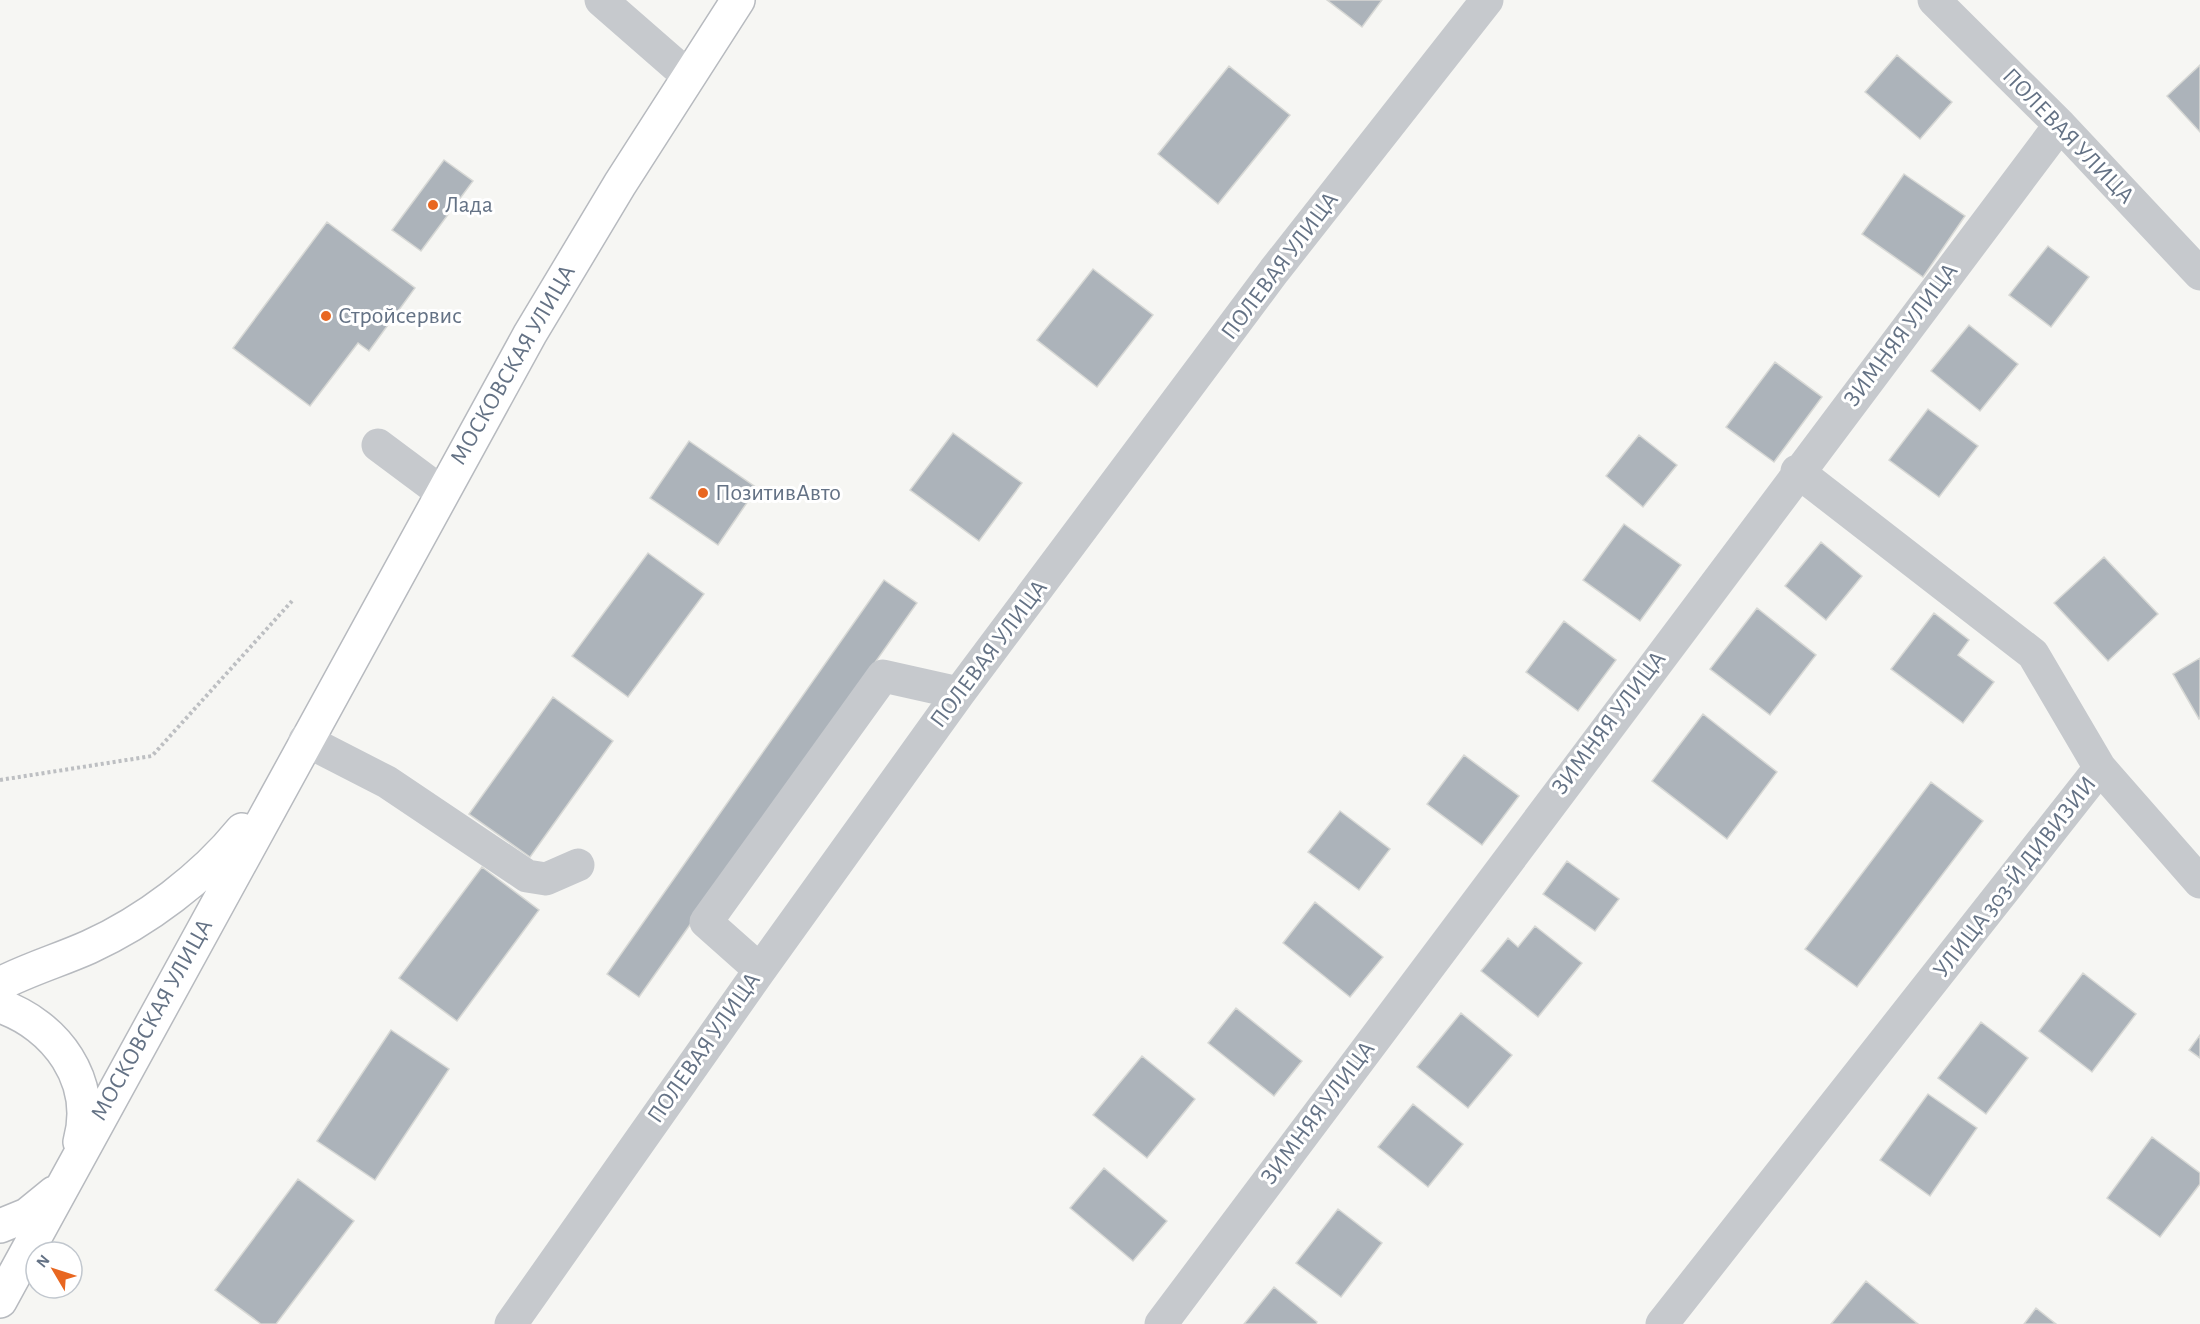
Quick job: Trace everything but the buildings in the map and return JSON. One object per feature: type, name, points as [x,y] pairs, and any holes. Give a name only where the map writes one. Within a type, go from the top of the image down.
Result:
[{"type":"main road","name":"МОСКОВСКАЯ УЛИЦА","points":[[0,1301],[305,740],[530,334],[688,76],[738,0]]},
{"type":"main road","name":"МОСКОВСКАЯ УЛИЦА","points":[[0,984],[93,945],[183,888],[227,849],[256,814],[305,740]]},
{"type":"main road","points":[[0,1006],[20,1012],[44,1028],[63,1049],[76,1074],[83,1102],[83,1131],[69,1172],[43,1203],[27,1215],[0,1226]]},
{"type":"street","points":[[602,0],[688,76]]},
{"type":"street","name":"ПОЛЕВАЯ УЛИЦА","points":[[511,1324],[760,970],[959,693],[1274,271],[1487,0]]},
{"type":"street","name":"ПОЛЕВАЯ УЛИЦА","points":[[1934,0],[2060,124],[2200,274]]},
{"type":"street","name":"ЗИМНЯЯ УЛИЦА","points":[[1161,1324],[1797,471],[2060,124]]},
{"type":"street","points":[[378,445],[441,492]]},
{"type":"street","name":"УЛИЦА 303-Й ДИВИЗИИ","points":[[1662,1324],[2100,768],[2033,654],[1797,471]]},
{"type":"street","points":[[760,970],[706,922],[884,676],[959,693]]},
{"type":"street","points":[[305,740],[387,782],[527,876],[546,879],[578,865]]},
{"type":"street","points":[[2100,768],[2200,882]]},
{"type":"path","points":[[0,780],[152,756],[292,601]]},
{"type":"place","name":"Лада","points":[[433,205]]},
{"type":"place","name":"Стройсервис","points":[[326,316]]},
{"type":"place","name":"ПозитивАвто","points":[[703,493]]}]
